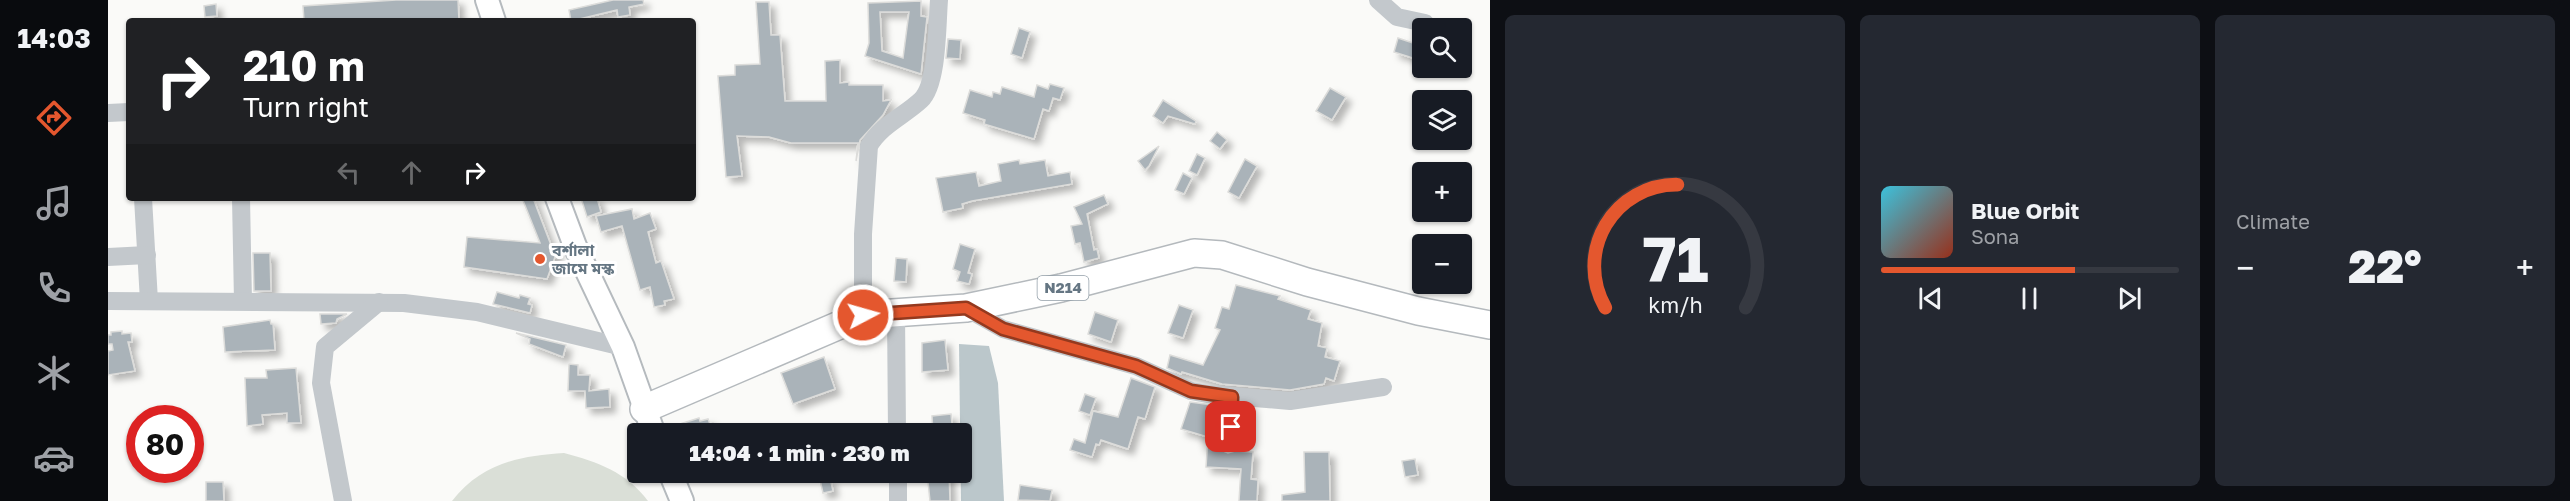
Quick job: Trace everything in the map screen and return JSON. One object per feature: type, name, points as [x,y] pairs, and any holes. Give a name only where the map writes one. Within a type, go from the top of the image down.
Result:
[{"type":"highway","name":"N214","points":[[644,409],[863,315],[966,308],[1061,288],[1194,253],[1222,255],[1329,288],[1490,325]]},
{"type":"main road","points":[[487,0],[493,18]]},
{"type":"main road","points":[[558,201],[575,246],[623,346],[650,423]]},
{"type":"main road","points":[[675,483],[682,501]]},
{"type":"street","points":[[863,315],[863,234],[869,146],[875,136],[922,99],[931,79],[939,0]]},
{"type":"street","points":[[1378,0],[1397,17],[1412,20]]},
{"type":"street","points":[[108,113],[126,112]]},
{"type":"street","points":[[143,201],[149,301]]},
{"type":"street","points":[[241,201],[243,301]]},
{"type":"street","points":[[108,256],[147,255]]},
{"type":"street","points":[[108,301],[379,302],[477,312],[623,346]]},
{"type":"street","points":[[343,501],[321,383],[325,347],[379,302]]},
{"type":"street","points":[[966,308],[1003,329],[1136,366],[1191,391],[1232,397],[1290,401],[1383,387]]},
{"type":"street","points":[[896,311],[897,423]]},
{"type":"street","points":[[1228,442],[1232,397]]},
{"type":"street","points":[[898,483],[898,501]]},
{"type":"shaded area","points":[[959,344],[989,346],[998,383],[1004,501],[961,501],[961,483],[972,483],[972,423],[960,423]]},
{"type":"shaded area","points":[[564,453],[588,460],[621,475],[648,501],[452,501],[464,488],[489,470],[532,456]]},
{"type":"building","points":[[396,0],[458,0],[459,18],[304,18],[303,6]]},
{"type":"building","points":[[613,0],[643,0],[644,4],[629,7],[630,15],[618,17],[617,10],[584,18],[570,18],[569,10]]},
{"type":"building","points":[[921,1],[921,16],[927,17],[921,74],[865,56],[869,43],[868,3]],"holes":[[[880,12],[909,12],[903,58],[882,51]]]},
{"type":"building","points":[[756,2],[769,2],[771,35],[780,35],[785,101],[826,101],[825,61],[840,60],[840,83],[883,85],[883,101],[891,100],[883,115],[860,140],[856,161],[858,143],[791,143],[769,137],[737,136],[742,176],[726,177],[718,76],[735,75],[735,65],[760,64]]},
{"type":"building","points":[[216,4],[217,16],[205,17],[204,6]]},
{"type":"building","points":[[1019,28],[1030,32],[1022,58],[1011,54]]},
{"type":"building","points":[[1398,38],[1412,43],[1412,58],[1394,52]]},
{"type":"building","points":[[948,39],[961,40],[960,59],[946,58]]},
{"type":"building","points":[[1050,84],[1064,88],[1060,100],[1053,98],[1049,111],[1043,109],[1034,139],[984,124],[985,120],[963,113],[970,90],[992,97],[993,92],[1000,94],[1002,87],[1034,97],[1037,85],[1048,89]]},
{"type":"building","points":[[1330,88],[1346,97],[1332,120],[1316,111]]},
{"type":"building","points":[[1163,100],[1196,121],[1195,124],[1168,116],[1163,123],[1153,116]]},
{"type":"building","points":[[1217,132],[1227,140],[1220,149],[1210,141]]},
{"type":"building","points":[[1159,146],[1149,166],[1145,170],[1138,161]]},
{"type":"building","points":[[1197,154],[1205,158],[1197,175],[1189,171]]},
{"type":"building","points":[[1245,159],[1257,166],[1239,198],[1228,192]]},
{"type":"building","points":[[1019,160],[1020,164],[1045,160],[1048,176],[1070,172],[1072,184],[972,201],[962,204],[963,208],[943,212],[936,178],[976,172],[979,186],[1001,181],[998,164]]},
{"type":"building","points":[[1183,173],[1192,178],[1184,194],[1175,190]]},
{"type":"building","points":[[1104,195],[1108,204],[1087,214],[1094,250],[1097,249],[1099,258],[1084,262],[1080,243],[1075,244],[1071,226],[1082,224],[1074,207]]},
{"type":"building","points":[[523,201],[534,201],[551,245],[559,246],[547,279],[464,267],[467,237],[540,243]]},
{"type":"building","points":[[582,201],[598,201],[601,212],[587,217]]},
{"type":"building","points":[[632,209],[634,219],[650,213],[656,229],[648,232],[656,263],[661,261],[674,299],[664,301],[665,305],[654,307],[650,287],[640,290],[622,226],[601,232],[596,216]]},
{"type":"building","points":[[960,244],[975,249],[968,273],[972,274],[969,284],[957,281],[960,272],[953,269]]},
{"type":"building","points":[[253,253],[270,253],[271,291],[254,291]]},
{"type":"building","points":[[896,258],[907,259],[906,282],[894,281]]},
{"type":"building","points":[[1236,285],[1280,296],[1278,299],[1311,310],[1308,319],[1322,323],[1318,346],[1327,348],[1325,357],[1340,361],[1334,381],[1326,378],[1324,384],[1290,390],[1222,384],[1182,372],[1181,374],[1167,368],[1170,355],[1203,365],[1220,330],[1215,328],[1222,307],[1229,309]]},
{"type":"building","points":[[497,292],[519,298],[520,295],[530,298],[528,304],[532,305],[530,313],[493,304]]},
{"type":"building","points":[[1179,305],[1193,310],[1183,338],[1168,333]]},
{"type":"building","points":[[1095,312],[1118,320],[1111,342],[1088,334]]},
{"type":"building","points":[[320,314],[347,314],[337,319],[336,323],[321,324]]},
{"type":"building","points":[[270,320],[273,324],[275,350],[225,352],[223,327]]},
{"type":"building","points":[[122,331],[122,334],[131,333],[132,342],[128,342],[135,371],[108,375],[108,351],[113,350],[112,344],[108,344],[108,335],[111,335],[111,332]]},
{"type":"building","points":[[516,333],[566,345],[563,357],[529,344],[530,339]]},
{"type":"building","points":[[945,340],[948,370],[922,372],[922,343]]},
{"type":"building","points":[[824,357],[835,389],[793,404],[781,373]]},
{"type":"building","points":[[569,364],[578,365],[578,375],[590,375],[589,391],[609,389],[610,407],[586,408],[585,391],[568,391]]},
{"type":"building","points":[[296,368],[301,423],[287,423],[287,413],[262,415],[263,424],[247,426],[245,378],[267,378],[266,370]]},
{"type":"building","points":[[1131,378],[1155,387],[1145,419],[1138,417],[1128,449],[1101,440],[1099,445],[1096,444],[1092,457],[1070,450],[1074,439],[1085,443],[1093,411],[1118,417]]},
{"type":"building","points":[[1085,394],[1096,398],[1090,415],[1079,411]]},
{"type":"building","points":[[1190,402],[1220,406],[1218,449],[1228,453],[1253,452],[1251,479],[1258,480],[1257,501],[1239,501],[1241,469],[1206,467],[1208,437],[1181,429]]},
{"type":"building","points":[[951,414],[952,423],[932,423],[932,416]]},
{"type":"building","points":[[699,418],[700,421],[708,419],[710,423],[683,423]]},
{"type":"building","points":[[1304,452],[1329,452],[1330,501],[1282,501],[1282,495],[1305,492]]},
{"type":"building","points":[[1415,459],[1418,475],[1405,477],[1402,461]]},
{"type":"building","points":[[206,482],[223,482],[224,501],[206,501]]},
{"type":"building","points":[[821,483],[831,483],[833,491],[823,493]]},
{"type":"building","points":[[928,483],[949,483],[950,501],[930,501]]},
{"type":"building","points":[[1020,485],[1052,490],[1050,501],[1018,500]]},
{"type":"place","name":"বর্শালা জামে মস্ক","points":[[540,259]]},
{"type":"route","points":[[863,315],[966,308],[1003,329],[1136,366],[1191,391],[1232,397],[1231,427]]}]
